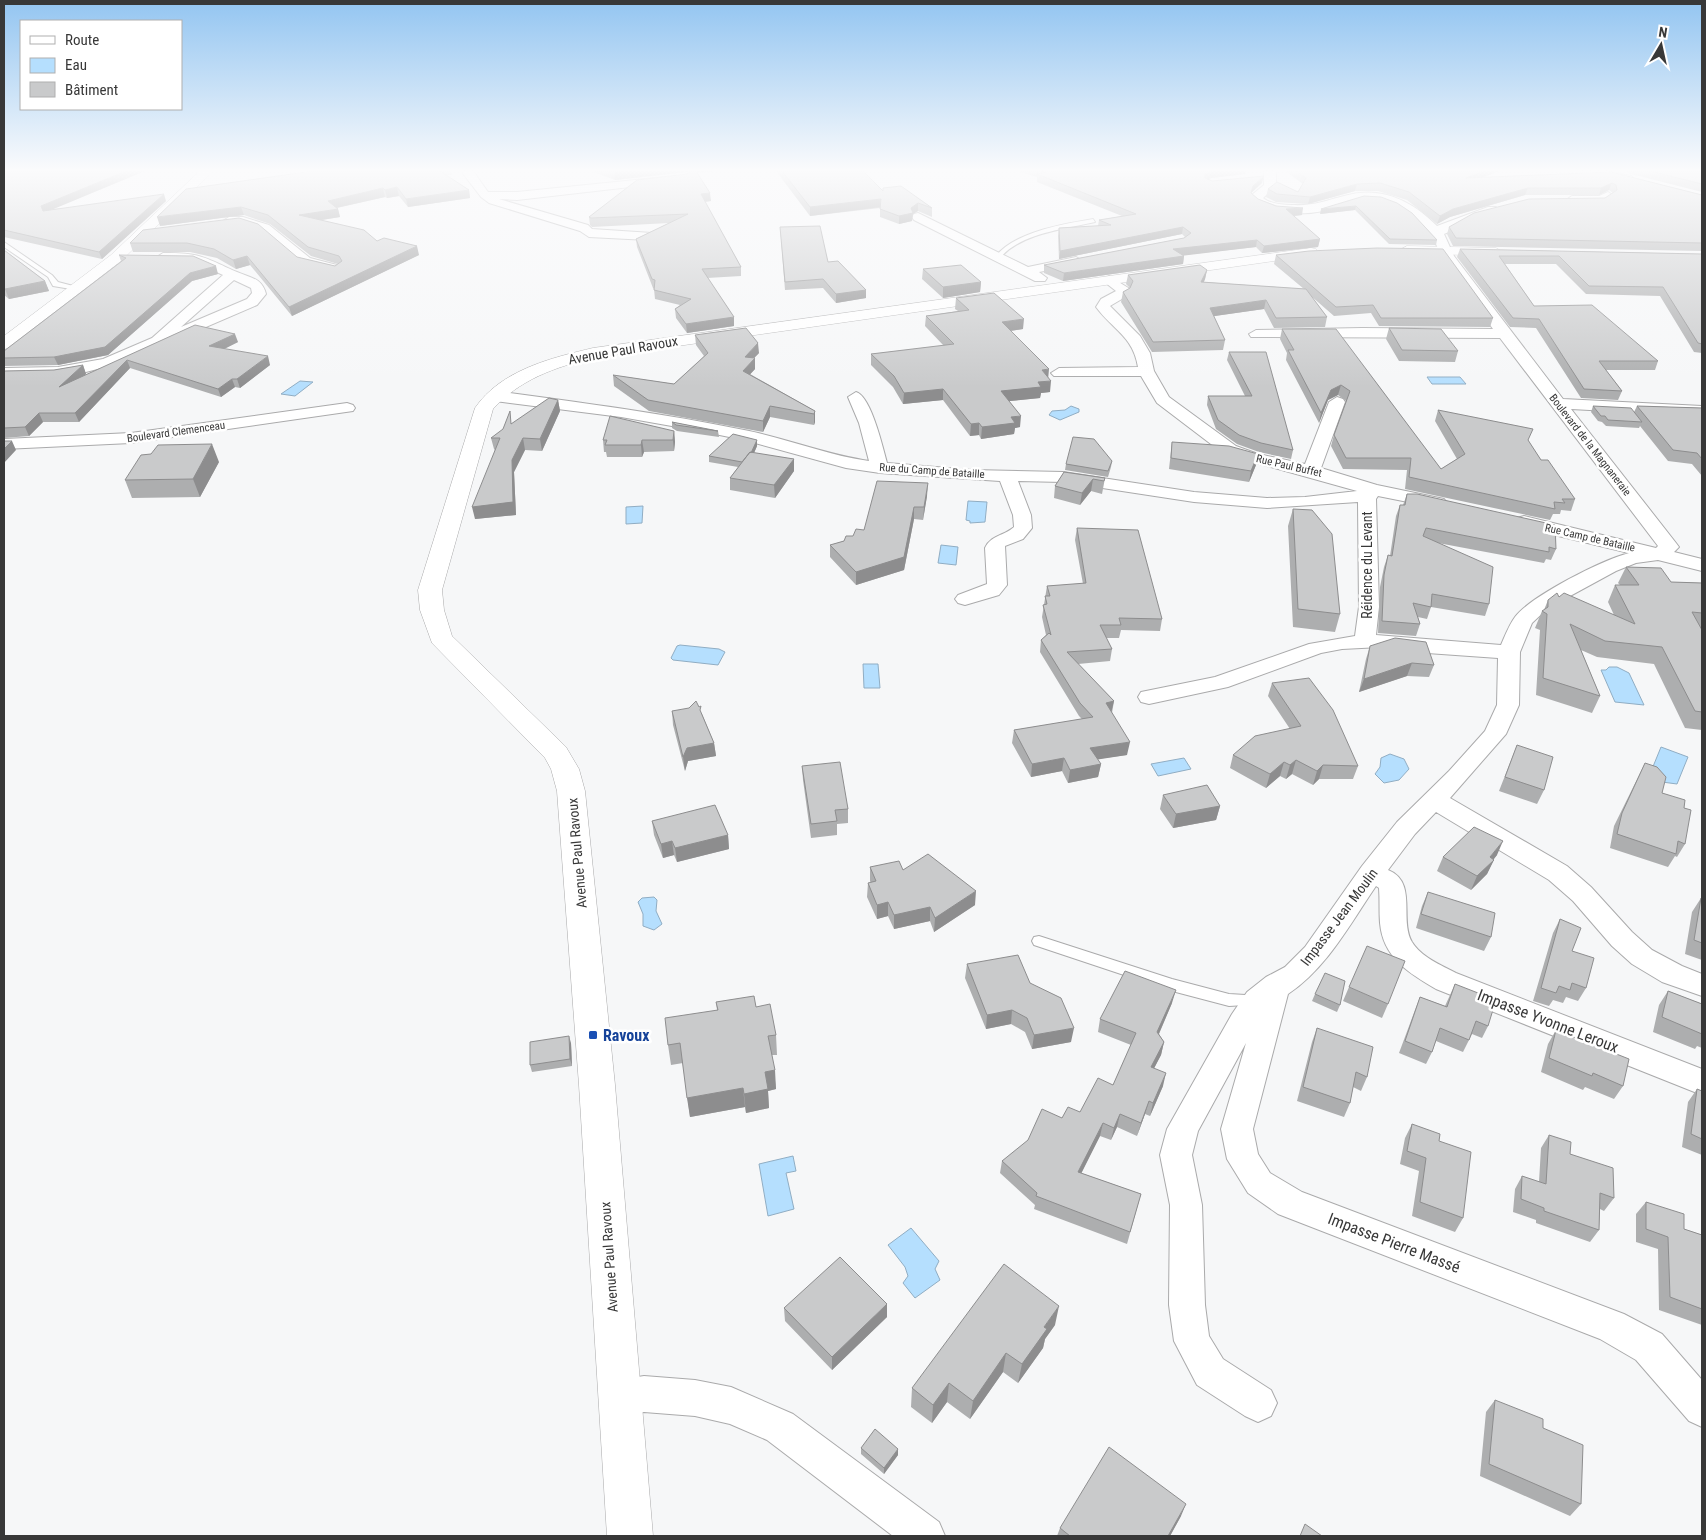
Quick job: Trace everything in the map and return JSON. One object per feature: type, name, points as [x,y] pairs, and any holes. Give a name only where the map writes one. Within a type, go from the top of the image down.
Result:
[{"type":"street","points":[[4,344],[116,258],[132,243]]},
{"type":"street","points":[[283,243],[305,261],[336,270]]},
{"type":"street","points":[[970,243],[1026,271],[1054,288]]},
{"type":"street","name":"Boulevard de la Magnaneraie","points":[[1442,243],[1476,296],[1504,334],[1669,546],[1660,554]]},
{"type":"street","points":[[1392,250],[1507,252]]},
{"type":"street","name":"Avenue Paul Ravoux","points":[[630,1536],[597,1085],[571,791],[565,769],[556,753],[544,738],[480,679],[441,638],[432,610],[430,590],[450,516],[478,422],[484,408],[495,396],[537,370],[566,359],[593,353],[1328,251]]},
{"type":"street","points":[[4,373],[58,372],[108,362],[189,330],[252,302],[259,294],[257,286],[250,281],[232,275],[211,262],[197,258],[116,258]]},
{"type":"street","points":[[1026,271],[1084,260]]},
{"type":"street","points":[[158,341],[232,275]]},
{"type":"street","name":"Rue Paul Buffet","points":[[1109,280],[1123,289],[1122,293],[1106,302],[1103,307],[1132,336],[1143,352],[1146,371],[1163,400],[1230,450],[1253,458],[1311,470],[1374,490]]},
{"type":"street","points":[[1256,334],[1344,332],[1504,334]]},
{"type":"street","points":[[1059,373],[1146,371]]},
{"type":"street","name":"Rue du Camp de Bataille","points":[[495,396],[621,412],[700,426],[746,435],[846,463],[880,468],[1008,476],[1063,477],[1194,497],[1267,502],[1305,502],[1358,497],[1374,490]]},
{"type":"street","points":[[856,397],[867,423],[880,468]]},
{"type":"street","points":[[1311,470],[1337,402]]},
{"type":"street","points":[[1559,404],[1702,411]]},
{"type":"street","name":"Boulevard Clemenceau","points":[[4,444],[131,438],[347,408]]},
{"type":"street","points":[[965,599],[992,591],[996,585],[995,548],[997,543],[1016,535],[1022,528],[1022,511],[1010,489],[1008,476]]},
{"type":"street","points":[[1374,490],[1457,507]]},
{"type":"street","name":"Réidence du Levant","points":[[1365,641],[1369,592],[1367,499],[1374,490]]},
{"type":"street","name":"Rue Camp de Bataille","points":[[1511,519],[1660,554]]},
{"type":"street","points":[[1660,554],[1702,565]]},
{"type":"street","name":"Impasse Jean Moulin","points":[[1258,1402],[1210,1372],[1192,1341],[1187,1304],[1186,1205],[1176,1154],[1183,1129],[1242,1022],[1267,993],[1295,975],[1315,954],[1406,828],[1494,734],[1501,723],[1508,705],[1509,652],[1523,620],[1541,604],[1609,567],[1632,558],[1660,554]]},
{"type":"street","points":[[1149,697],[1220,682],[1316,648],[1365,641],[1509,652]]},
{"type":"street","points":[[1434,800],[1558,873],[1582,894],[1622,939],[1642,957],[1672,974],[1702,985]]},
{"type":"street","name":"Impasse Yvonne Leroux","points":[[1371,874],[1388,882],[1394,890],[1393,933],[1404,952],[1417,964],[1446,981],[1702,1082]]},
{"type":"street","name":"Impasse Pierre Massé","points":[[1267,993],[1237,1129],[1242,1159],[1260,1183],[1290,1203],[1611,1326],[1649,1347],[1702,1408]]},
{"type":"street","points":[[619,1398],[644,1394],[696,1398],[731,1406],[780,1427],[925,1536]]},
{"type":"lane","points":[[998,257],[1006,248],[1018,243]]},
{"type":"lane","points":[[4,244],[50,276],[56,284],[77,288]]},
{"type":"lane","points":[[1039,941],[1172,985],[1229,1000],[1267,993]]},
{"type":"water","points":[[1427,377],[1460,377],[1466,384],[1432,384]]},
{"type":"water","points":[[300,381],[313,382],[295,396],[281,394]]},
{"type":"water","points":[[1071,406],[1079,409],[1079,412],[1060,420],[1049,415],[1052,411],[1065,410]]},
{"type":"water","points":[[968,501],[987,502],[985,522],[970,523],[970,521],[966,520]]},
{"type":"water","points":[[643,506],[642,523],[626,524],[626,507]]},
{"type":"water","points":[[941,545],[958,547],[956,565],[938,563]]},
{"type":"water","points":[[677,646],[719,649],[725,652],[718,665],[673,660],[671,658]]},
{"type":"water","points":[[863,664],[878,664],[880,688],[864,688]]},
{"type":"water","points":[[1609,667],[1617,667],[1629,673],[1644,705],[1615,702],[1601,670],[1606,670]]},
{"type":"water","points":[[1661,747],[1688,757],[1677,784],[1662,782],[1650,774]]},
{"type":"water","points":[[1390,754],[1404,759],[1409,769],[1399,780],[1384,783],[1375,774],[1380,767],[1381,758]]},
{"type":"water","points":[[1184,758],[1191,769],[1158,776],[1151,764]]},
{"type":"water","points":[[654,897],[657,900],[656,911],[662,924],[654,930],[643,926],[643,914],[638,902],[642,898]]},
{"type":"water","points":[[793,1156],[796,1171],[786,1173],[794,1209],[768,1216],[759,1164]]},
{"type":"water","points":[[911,1228],[939,1261],[935,1269],[940,1280],[915,1298],[903,1283],[908,1276],[905,1267],[888,1245]]},
{"type":"building","points":[[60,243],[109,243],[99,252]]},
{"type":"building","points":[[130,243],[280,243],[297,257],[335,266],[342,261],[339,256],[308,247],[303,243],[404,243],[417,246],[289,307],[247,256],[233,260],[214,249],[187,243]]},
{"type":"building","points":[[638,243],[728,243],[741,267],[702,269],[734,317],[686,324],[675,309],[691,299],[654,290],[655,280],[652,279]]},
{"type":"building","points":[[781,243],[824,243],[828,262],[838,261],[866,290],[836,294],[823,279],[785,282]]},
{"type":"building","points":[[1060,243],[1102,243],[1060,251]]},
{"type":"building","points":[[1159,243],[1230,243],[1173,249],[1184,256],[1064,273],[1044,265]]},
{"type":"building","points":[[1260,243],[1289,243],[1264,246]]},
{"type":"building","points":[[1377,248],[1443,249],[1493,318],[1381,318],[1373,305],[1336,307],[1276,255],[1309,251]]},
{"type":"building","points":[[1460,249],[1702,254],[1702,344],[1698,343],[1663,287],[1589,286],[1559,256],[1499,256],[1534,306],[1592,305],[1658,361],[1599,361],[1622,391],[1584,389],[1539,319],[1513,318]]},
{"type":"building","points":[[4,250],[45,281],[5,289]]},
{"type":"building","points":[[119,255],[193,256],[216,266],[190,273],[105,347],[54,357],[4,358],[4,351],[126,258]]},
{"type":"building","points":[[961,265],[981,282],[943,287],[923,269]]},
{"type":"building","points":[[1200,265],[1207,270],[1201,282],[1306,289],[1327,317],[1276,318],[1266,300],[1210,308],[1225,340],[1153,342],[1123,292],[1130,288],[1133,281],[1128,275]]},
{"type":"building","points":[[994,293],[1024,319],[1002,322],[1049,369],[1042,370],[1051,381],[1038,382],[1041,387],[1001,391],[1021,416],[1011,417],[1015,423],[982,427],[979,423],[971,424],[943,389],[904,393],[894,376],[871,354],[954,344],[926,316],[969,310],[956,298]]},
{"type":"building","points":[[195,325],[235,334],[209,346],[268,356],[237,379],[232,379],[218,389],[127,360],[75,413],[39,413],[25,427],[4,428],[4,371],[54,370],[83,365],[59,387]]},
{"type":"building","points":[[746,328],[758,343],[745,357],[755,358],[743,371],[815,411],[814,414],[770,406],[763,421],[648,400],[613,375],[674,384],[708,353],[695,335]]},
{"type":"building","points":[[1389,328],[1441,329],[1458,351],[1402,350]]},
{"type":"building","points":[[1282,329],[1336,329],[1441,469],[1465,454],[1438,410],[1533,429],[1528,440],[1541,460],[1548,460],[1575,499],[1562,499],[1565,503],[1554,502],[1555,509],[1409,477],[1411,458],[1346,458],[1334,435],[1350,391],[1341,385],[1331,390],[1321,413],[1288,350],[1294,350]]},
{"type":"building","points":[[1229,352],[1266,352],[1293,450],[1261,443],[1239,435],[1218,420],[1208,396],[1252,396]]},
{"type":"building","points":[[549,398],[558,400],[540,439],[523,438],[512,460],[513,502],[472,507],[500,438],[491,438],[503,429],[510,411],[511,424]]},
{"type":"building","points":[[1593,406],[1631,408],[1642,422],[1608,420],[1605,416],[1601,416]]},
{"type":"building","points":[[1637,406],[1702,408],[1702,459],[1697,453],[1673,450]]},
{"type":"building","points":[[610,416],[674,431],[673,440],[642,440],[641,445],[605,445],[607,440],[603,440]]},
{"type":"building","points":[[672,422],[718,431],[676,425]]},
{"type":"building","points":[[733,434],[757,440],[751,453],[742,462],[709,456]]},
{"type":"building","points":[[1073,437],[1094,439],[1112,461],[1108,471],[1066,464]]},
{"type":"building","points":[[4,441],[12,441],[4,449]]},
{"type":"building","points":[[1172,442],[1229,446],[1258,454],[1251,471],[1171,458]]},
{"type":"building","points":[[212,444],[193,479],[125,480],[141,455],[151,454],[158,445]]},
{"type":"building","points":[[750,452],[794,459],[774,485],[730,478]]},
{"type":"building","points":[[1064,472],[1105,478],[1104,481],[1093,479],[1082,493],[1055,486]]},
{"type":"building","points":[[877,481],[928,483],[924,507],[914,507],[904,557],[856,572],[830,545],[844,541],[846,536],[853,536],[856,529],[864,530]]},
{"type":"building","points":[[1407,494],[1417,494],[1555,525],[1556,549],[1549,547],[1549,552],[1426,528],[1423,536],[1493,567],[1489,604],[1432,594],[1431,607],[1413,603],[1420,624],[1382,621],[1384,575],[1388,555],[1392,556],[1400,505],[1405,505]]},
{"type":"building","points":[[1293,509],[1312,510],[1332,534],[1340,614],[1298,609]]},
{"type":"building","points":[[1077,528],[1138,530],[1162,619],[1119,618],[1121,625],[1100,625],[1112,649],[1067,652],[1114,701],[1106,703],[1130,742],[1090,748],[1101,764],[1070,770],[1064,758],[1032,764],[1014,730],[1093,717],[1080,703],[1041,640],[1049,633],[1051,635],[1043,605],[1047,604],[1045,596],[1050,596],[1047,586],[1086,583]]},
{"type":"building","points":[[1626,567],[1661,568],[1671,582],[1702,583],[1702,613],[1692,612],[1702,630],[1702,712],[1695,711],[1662,647],[1605,641],[1570,624],[1600,696],[1543,678],[1547,614],[1542,611],[1548,607],[1548,600],[1557,593],[1559,597],[1564,593],[1635,624],[1615,585],[1639,585]]},
{"type":"building","points":[[1395,638],[1426,642],[1434,665],[1412,663],[1364,679],[1370,646]]},
{"type":"building","points":[[1309,678],[1333,710],[1358,766],[1323,765],[1317,771],[1296,760],[1290,765],[1284,762],[1270,774],[1233,755],[1255,736],[1301,726],[1272,683]]},
{"type":"building","points":[[696,701],[699,707],[701,706],[700,710],[714,743],[687,748],[683,757],[672,711],[689,708]]},
{"type":"building","points":[[1517,745],[1553,757],[1544,790],[1505,777]]},
{"type":"building","points":[[840,762],[848,809],[835,810],[837,821],[811,824],[802,766]]},
{"type":"building","points":[[1645,763],[1657,767],[1666,777],[1662,793],[1685,800],[1684,808],[1691,810],[1685,844],[1678,841],[1676,854],[1617,834],[1622,813]]},
{"type":"building","points":[[1207,785],[1220,806],[1176,814],[1163,795]]},
{"type":"building","points":[[715,805],[728,835],[675,848],[672,841],[661,844],[652,821]]},
{"type":"building","points":[[1474,827],[1503,841],[1490,857],[1494,860],[1477,876],[1443,857]]},
{"type":"building","points":[[928,854],[976,891],[935,918],[930,907],[894,915],[888,902],[877,905],[868,883],[876,881],[870,867],[899,861],[903,870]]},
{"type":"building","points":[[1428,892],[1495,913],[1491,937],[1421,914]]},
{"type":"building","points":[[1702,898],[1702,943],[1694,940]]},
{"type":"building","points":[[1560,919],[1581,928],[1572,951],[1594,958],[1586,988],[1572,983],[1570,990],[1559,986],[1556,993],[1541,988]]},
{"type":"building","points":[[1367,946],[1405,961],[1388,1004],[1349,987]]},
{"type":"building","points":[[1018,955],[1030,983],[1061,998],[1074,1028],[1034,1035],[1027,1018],[1012,1010],[987,1015],[967,964]]},
{"type":"building","points":[[1125,971],[1176,990],[1157,1032],[1164,1042],[1151,1067],[1166,1073],[1153,1103],[1149,1101],[1141,1123],[1120,1114],[1114,1128],[1103,1123],[1078,1172],[1141,1194],[1130,1232],[1036,1196],[1037,1193],[1002,1161],[1028,1140],[1042,1109],[1062,1118],[1068,1107],[1080,1112],[1098,1078],[1113,1085],[1136,1033],[1100,1019]]},
{"type":"building","points":[[1325,973],[1345,981],[1340,1005],[1315,994]]},
{"type":"building","points":[[1455,984],[1496,1000],[1488,1026],[1476,1021],[1469,1040],[1440,1028],[1432,1052],[1405,1041],[1420,997],[1447,1007]]},
{"type":"building","points":[[1668,991],[1702,1004],[1702,1034],[1662,1017]]},
{"type":"building","points":[[754,996],[756,1007],[770,1004],[776,1035],[768,1036],[775,1070],[765,1072],[768,1089],[744,1094],[743,1088],[687,1098],[680,1043],[668,1045],[665,1018],[718,1010],[716,1002]]},
{"type":"building","points":[[1317,1028],[1373,1047],[1367,1077],[1356,1072],[1350,1103],[1303,1087]]},
{"type":"building","points":[[1556,1030],[1629,1059],[1623,1086],[1593,1073],[1592,1076],[1549,1058]]},
{"type":"building","points":[[569,1036],[570,1059],[530,1065],[530,1042]]},
{"type":"building","points":[[1697,1089],[1702,1091],[1702,1139],[1691,1134]]},
{"type":"building","points":[[1412,1124],[1440,1134],[1439,1141],[1471,1152],[1463,1218],[1420,1202],[1426,1158],[1407,1151]]},
{"type":"building","points":[[1549,1135],[1571,1142],[1570,1154],[1613,1168],[1614,1198],[1600,1193],[1599,1230],[1544,1211],[1544,1208],[1521,1199],[1522,1176],[1546,1184]]},
{"type":"building","points":[[1646,1202],[1684,1214],[1684,1229],[1702,1235],[1702,1309],[1670,1297],[1668,1237],[1646,1229]]},
{"type":"building","points":[[840,1257],[887,1304],[832,1357],[784,1308]]},
{"type":"building","points":[[1004,1264],[1059,1306],[1044,1327],[1047,1329],[1022,1364],[1006,1353],[973,1401],[949,1383],[933,1405],[912,1388]]},
{"type":"building","points":[[1495,1400],[1543,1419],[1543,1428],[1583,1445],[1581,1504],[1489,1464]]},
{"type":"building","points":[[875,1429],[898,1449],[884,1468],[861,1448]]},
{"type":"building","points":[[1109,1447],[1186,1504],[1168,1536],[1070,1536],[1060,1528]]},
{"type":"building","points":[[1305,1524],[1322,1536],[1300,1536]]},
{"type":"place","name":"Ravoux","points":[[593,1035]]}]
